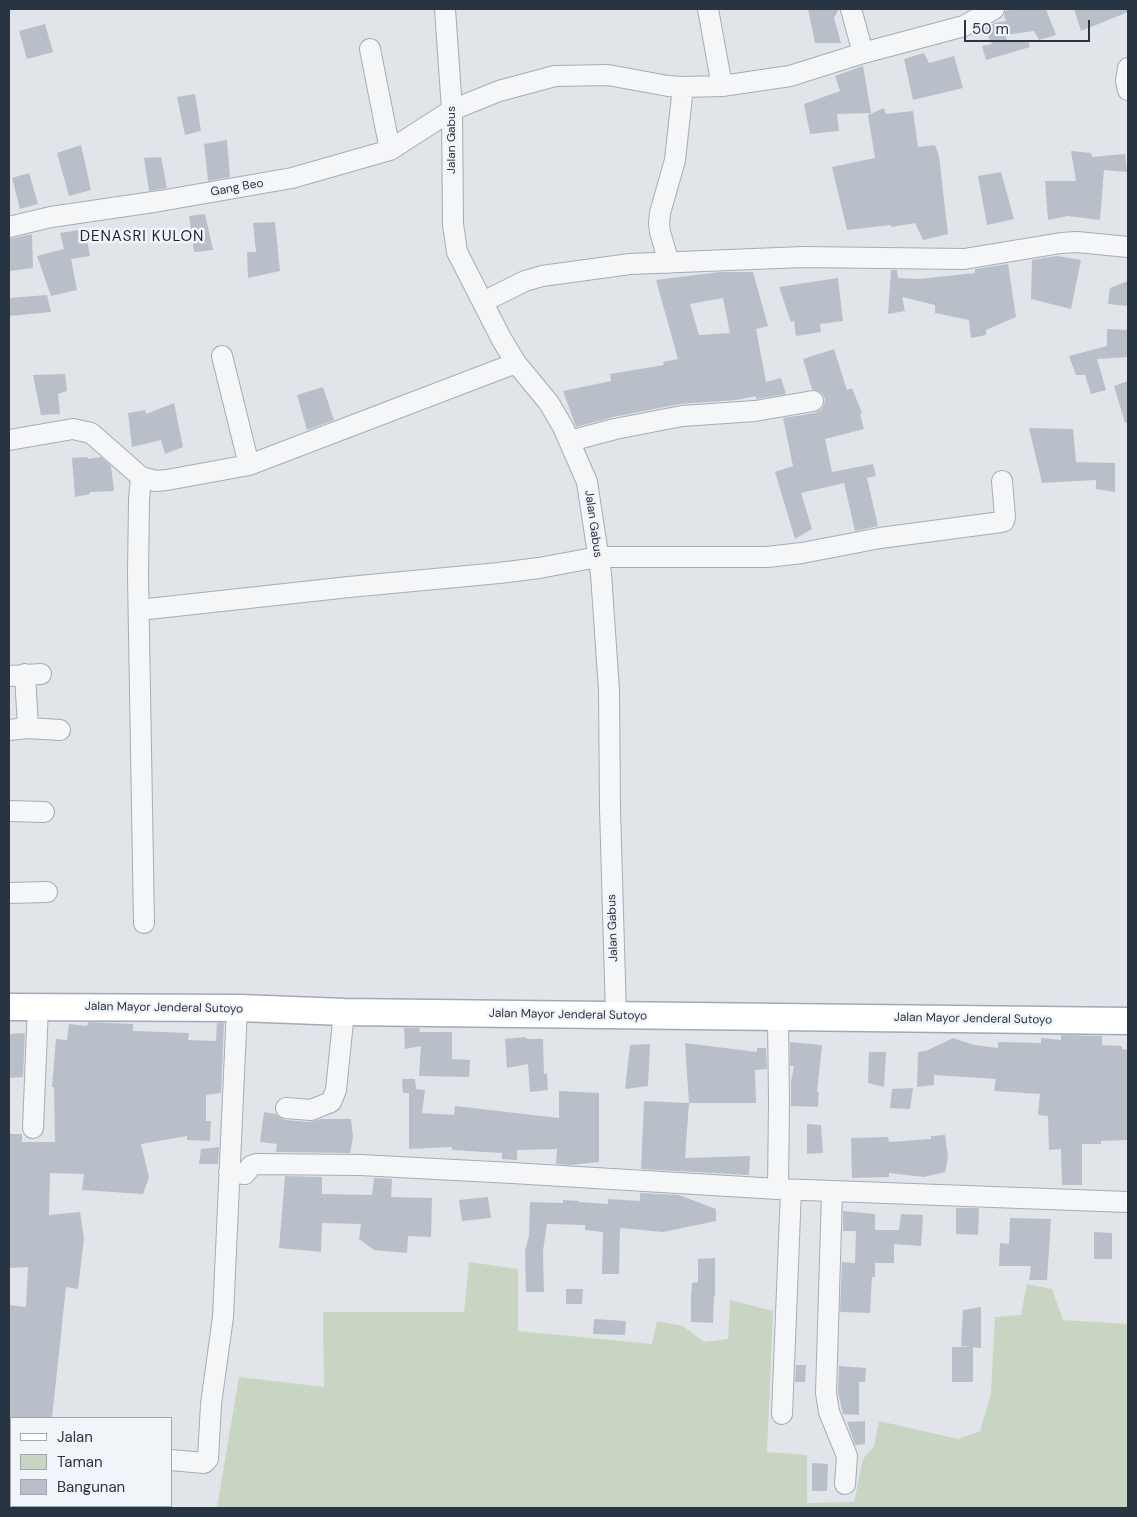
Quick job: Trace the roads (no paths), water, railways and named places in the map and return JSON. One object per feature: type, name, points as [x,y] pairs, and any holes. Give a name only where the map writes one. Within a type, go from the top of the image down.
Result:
[{"type":"main road","name":"Jalan Mayor Jenderal Sutoyo","points":[[9,1007],[1128,1021]]},
{"type":"street","name":"Jalan Gabus","points":[[445,9],[452,110],[453,224],[457,252],[502,340],[516,363],[549,404],[570,441],[588,482],[599,565],[610,690],[610,809],[616,1015]]},
{"type":"street","points":[[708,9],[722,86]]},
{"type":"street","points":[[852,9],[863,53]]},
{"type":"street","name":"Gang Beo","points":[[9,227],[52,217],[160,201],[292,178],[390,150],[452,110],[499,90],[555,76],[608,75],[683,87],[722,86],[790,76],[863,53],[954,29],[994,9]]},
{"type":"street","points":[[370,49],[390,150]]},
{"type":"street","points":[[1128,68],[1126,81],[1128,90]]},
{"type":"street","points":[[669,263],[659,223],[675,160],[683,87]]},
{"type":"street","points":[[483,302],[525,280],[630,264],[803,257],[964,259],[1077,242],[1128,247]]},
{"type":"street","points":[[489,374],[502,340]]},
{"type":"street","points":[[222,356],[249,465]]},
{"type":"street","points":[[9,437],[73,429],[91,433],[141,477],[156,481],[167,480],[249,465],[516,363]]},
{"type":"street","points":[[570,441],[615,429],[682,416],[755,411],[813,401]]},
{"type":"street","points":[[141,477],[138,538],[144,923]]},
{"type":"street","points":[[139,610],[539,568],[767,558],[880,538],[1001,522],[1004,521],[1005,517],[1002,481]]},
{"type":"street","points":[[25,675],[18,729],[60,730]]},
{"type":"street","points":[[9,811],[44,812]]},
{"type":"street","points":[[9,893],[48,892]]},
{"type":"street","points":[[34,1128],[38,1007]]},
{"type":"street","points":[[172,1460],[204,1463],[208,1459],[211,1404],[224,1317],[237,1173],[245,1009]]},
{"type":"street","points":[[286,1108],[312,1110],[331,1102],[336,1090],[344,1012]]},
{"type":"street","points":[[778,1017],[784,1190],[782,1414]]},
{"type":"street","points":[[237,1173],[254,1164],[360,1166],[512,1173],[784,1190],[1128,1202]]},
{"type":"street","points":[[832,1192],[828,1265],[829,1314],[826,1393],[829,1412],[846,1456],[845,1484]]},
{"type":"district","name":"DENASRI KULON","points":[[142,237]]}]
